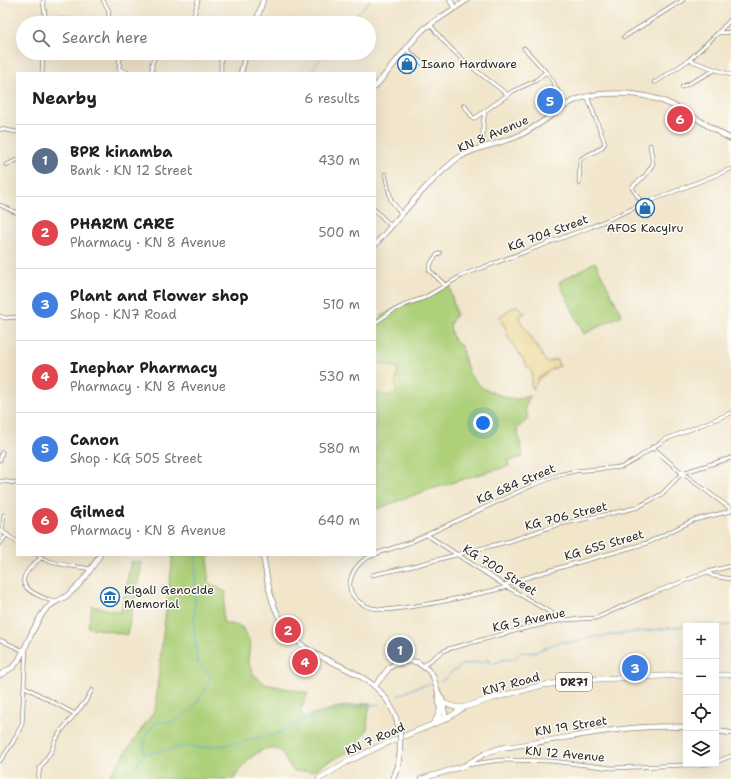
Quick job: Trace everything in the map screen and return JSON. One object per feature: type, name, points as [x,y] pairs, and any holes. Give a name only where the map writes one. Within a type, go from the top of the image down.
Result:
[{"type":"main road","points":[[258,16],[263,0]]},
{"type":"main road","points":[[450,0],[455,8]]},
{"type":"main road","points":[[376,86],[416,36],[430,24],[467,0]]},
{"type":"main road","points":[[241,72],[244,60]]},
{"type":"main road","name":"KN 8 Avenue","points":[[376,244],[424,190],[456,160],[466,154],[499,143],[529,130],[565,105],[592,94],[619,94],[652,97],[668,103],[731,139]]},
{"type":"main road","points":[[0,675],[13,667],[25,649],[41,617],[54,602],[69,594],[81,583],[99,556]]},
{"type":"main road","points":[[263,556],[275,610],[289,631],[307,649],[358,674],[375,686],[389,701],[393,708],[400,734],[400,750],[395,778]]},
{"type":"main road","points":[[375,686],[389,668],[408,661],[417,662],[433,676],[443,703],[444,720]]},
{"type":"main road","name":"KN7 Road","points":[[444,720],[465,707],[542,685],[598,679],[683,675]]},
{"type":"main road","points":[[719,675],[731,675]]},
{"type":"main road","points":[[438,692],[440,711],[444,720]]},
{"type":"main road","points":[[443,703],[455,707],[465,707]]},
{"type":"main road","points":[[432,725],[440,711]]},
{"type":"main road","name":"KN 7 Road","points":[[319,779],[345,763],[380,746],[444,720]]},
{"type":"main road","name":"KN 19 Street","points":[[464,766],[486,753],[501,748],[616,729],[658,726],[683,727]]},
{"type":"main road","points":[[719,731],[731,733]]},
{"type":"main road","name":"KN 12 Avenue","points":[[421,779],[464,766]]},
{"type":"street","points":[[43,0],[45,16]]},
{"type":"street","points":[[103,0],[108,11],[108,16]]},
{"type":"street","points":[[194,16],[198,0]]},
{"type":"street","points":[[624,38],[683,0]]},
{"type":"street","points":[[654,82],[689,60],[731,19]]},
{"type":"street","points":[[430,24],[467,65],[508,95]]},
{"type":"street","points":[[718,33],[731,32]]},
{"type":"street","points":[[524,48],[552,80],[565,105]]},
{"type":"street","points":[[406,49],[424,65]]},
{"type":"street","points":[[42,72],[43,60]]},
{"type":"street","points":[[120,60],[119,68],[127,72]]},
{"type":"street","points":[[152,72],[154,60]]},
{"type":"street","points":[[221,60],[221,72]]},
{"type":"street","points":[[689,60],[731,75]]},
{"type":"street","points":[[682,87],[714,70]]},
{"type":"street","points":[[464,104],[473,118],[475,118],[517,89],[535,82],[546,72]]},
{"type":"street","points":[[579,184],[580,160],[591,152],[602,148],[605,143],[587,96]]},
{"type":"street","points":[[483,148],[483,125],[485,111]]},
{"type":"street","points":[[0,129],[16,132]]},
{"type":"street","points":[[643,204],[632,188],[645,176],[653,164],[650,145]]},
{"type":"street","points":[[6,165],[16,160]]},
{"type":"street","name":"KG 704 Street","points":[[376,322],[391,312],[409,303],[424,298],[463,275],[591,227],[643,204],[731,169]]},
{"type":"street","points":[[385,174],[390,200],[402,215]]},
{"type":"street","points":[[0,205],[16,213]]},
{"type":"street","points":[[376,211],[391,226]]},
{"type":"street","points":[[440,253],[435,257],[429,270],[445,285]]},
{"type":"street","points":[[0,316],[5,318],[16,317]]},
{"type":"street","name":"KG 684 Street","points":[[376,554],[427,535],[533,485],[575,471],[622,467],[668,438],[731,413]]},
{"type":"street","points":[[652,447],[682,473],[731,510]]},
{"type":"street","points":[[0,460],[2,452]]},
{"type":"street","name":"KG 706 Street","points":[[372,575],[510,541],[556,525],[638,507],[662,494],[682,473],[731,458]]},
{"type":"street","points":[[0,482],[16,483]]},
{"type":"street","name":"KG 655 Street","points":[[504,585],[647,543],[694,520],[731,510]]},
{"type":"street","points":[[4,515],[1,530],[16,541]]},
{"type":"street","points":[[0,544],[7,534]]},
{"type":"street","name":"KG 700 Street","points":[[427,535],[504,585],[563,620]]},
{"type":"street","points":[[54,602],[37,596],[28,590],[25,585],[24,575],[39,556],[61,564],[91,569]]},
{"type":"street","name":"KG 684 Street","points":[[372,556],[362,560],[353,572],[350,582],[351,592],[356,600],[372,608],[396,609],[432,604],[508,587]]},
{"type":"street","name":"KG 5 Avenue","points":[[423,666],[448,649],[522,629],[563,620],[596,618],[648,595],[707,572],[731,566]]},
{"type":"street","points":[[707,572],[713,576],[731,579]]},
{"type":"street","points":[[0,640],[25,649],[25,687],[22,724],[13,742],[0,761]]},
{"type":"street","points":[[25,687],[75,714]]},
{"type":"street","points":[[38,779],[40,768],[52,750],[55,741],[85,702],[92,690]]},
{"type":"street","points":[[719,761],[731,756]]},
{"type":"street","name":"KN 12 Avenue","points":[[464,766],[500,760],[551,761],[612,768],[683,765]]},
{"type":"green space","points":[[595,262],[622,315],[584,334],[559,282]]},
{"type":"green space","points":[[449,284],[456,314],[450,324],[452,334],[456,342],[461,346],[469,374],[484,389],[507,398],[517,399],[530,396],[525,408],[528,418],[517,428],[523,457],[508,461],[509,466],[424,492],[376,510],[376,393],[389,396],[396,392],[395,385],[398,370],[396,367],[376,363],[376,321],[385,314],[400,306],[427,298]]},
{"type":"green space","points":[[173,556],[208,556],[208,583],[226,592],[223,622],[242,627],[250,643],[248,662],[254,675],[265,684],[308,693],[300,711],[304,717],[334,708],[370,703],[367,730],[361,738],[360,744],[313,771],[294,771],[288,764],[281,751],[269,748],[259,752],[244,764],[234,779],[107,779],[155,710]]},
{"type":"green space","points":[[131,561],[142,563],[127,635],[88,627],[92,606],[121,612]]},
{"type":"sand","points":[[516,305],[525,313],[518,317],[547,363],[556,359],[560,366],[554,368],[539,378],[533,389],[531,385],[532,373],[507,336],[506,329],[499,317]]},
{"type":"sand","points":[[376,363],[396,367],[398,370],[395,385],[396,392],[392,395],[386,396],[376,393]]},
{"type":"waterway","points":[[355,16],[370,0]]},
{"type":"waterway","points":[[311,72],[319,60]]},
{"type":"waterway","points":[[144,754],[144,743],[147,732],[157,722],[175,722],[192,709],[206,689],[210,675],[197,662],[194,631],[196,556]]},
{"type":"waterway","points":[[719,626],[731,625]]},
{"type":"waterway","points":[[441,681],[454,670],[457,670],[461,665],[481,663],[489,660],[491,665],[502,660],[514,659],[522,652],[532,653],[559,642],[577,642],[587,638],[683,626]]},
{"type":"waterway","points":[[398,696],[414,688],[430,684]]},
{"type":"waterway","points":[[127,779],[144,754],[188,746],[200,748],[239,743],[264,736],[275,735],[293,725],[327,713],[379,704]]},
{"type":"place","name":"Isano Hardware","points":[[407,64]]},
{"type":"place","name":"Canon","points":[[550,101]]},
{"type":"place","name":"Gilmed","points":[[680,119]]},
{"type":"place","name":"AFOS Kacyiru","points":[[645,208]]},
{"type":"place","name":"Kigali Genocide Memorial","points":[[110,597]]},
{"type":"place","name":"PHARM CARE","points":[[288,630]]},
{"type":"place","name":"BPR kinamba","points":[[400,650]]},
{"type":"place","name":"Inephar Pharmacy","points":[[305,662]]},
{"type":"place","name":"Plant and Flower shop","points":[[635,668]]}]
